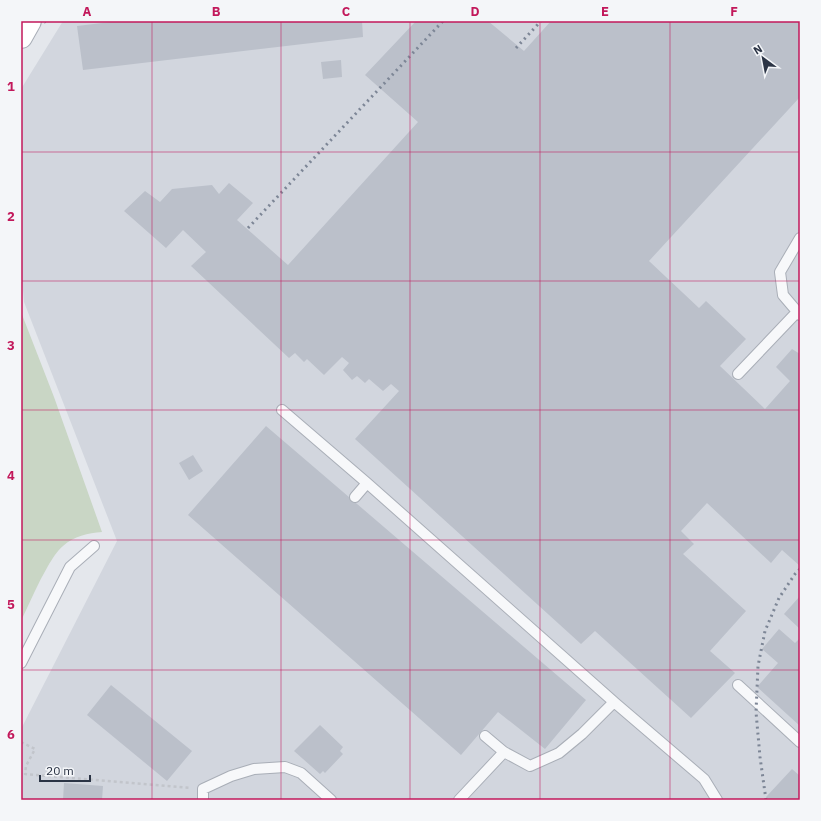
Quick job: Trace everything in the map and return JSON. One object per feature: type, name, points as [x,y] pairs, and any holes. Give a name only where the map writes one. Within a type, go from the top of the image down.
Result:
[{"type":"street","points":[[21,37],[30,21]]},
{"type":"lane","points":[[738,374],[798,314],[783,295],[780,272],[800,238]]},
{"type":"lane","points":[[282,410],[367,483],[614,702],[704,779],[717,800]]},
{"type":"lane","points":[[355,496],[367,483]]},
{"type":"lane","points":[[21,663],[70,567],[94,546]]},
{"type":"lane","points":[[738,685],[800,742]]},
{"type":"lane","points":[[485,736],[504,752],[530,766],[559,754],[582,734],[614,702]]},
{"type":"lane","points":[[459,800],[504,752]]},
{"type":"lane","points":[[203,800],[203,789],[231,776],[254,769],[285,767],[301,773],[330,800]]},
{"type":"path","points":[[21,742],[35,749],[26,766],[26,774],[203,789]]},
{"type":"shaded area","points":[[63,21],[800,21],[800,800],[21,800],[21,729],[117,541],[24,302],[21,267],[21,89]]},
{"type":"green space","points":[[21,312],[54,397],[102,532],[76,537],[59,550],[44,572],[21,621]]},
{"type":"building","points":[[119,21],[362,21],[363,37],[83,70],[77,26]]},
{"type":"building","points":[[416,21],[488,21],[524,51],[551,21],[800,21],[800,97],[649,261],[699,308],[706,301],[746,339],[720,366],[765,409],[790,381],[776,367],[792,349],[800,354],[800,566],[782,550],[771,563],[707,503],[681,531],[694,544],[683,554],[746,611],[710,651],[735,673],[691,718],[595,631],[581,644],[355,439],[399,391],[391,384],[383,391],[369,379],[365,383],[357,376],[352,380],[343,370],[349,363],[342,357],[324,375],[307,359],[304,362],[295,353],[289,358],[191,266],[206,252],[183,230],[166,248],[124,211],[145,191],[160,202],[172,189],[212,185],[219,194],[229,183],[253,203],[237,220],[288,265],[418,122],[365,75]]},
{"type":"building","points":[[341,60],[342,77],[323,79],[321,62]]},
{"type":"building","points":[[266,426],[586,700],[545,749],[498,712],[461,755],[188,515]]},
{"type":"building","points":[[193,455],[203,471],[189,480],[179,463]]},
{"type":"building","points":[[800,596],[800,629],[784,614]]},
{"type":"building","points":[[779,629],[795,643],[800,638],[800,726],[757,687],[778,663],[762,649]]},
{"type":"building","points":[[111,685],[192,751],[167,781],[87,715]]},
{"type":"building","points":[[320,725],[343,747],[340,751],[343,754],[325,773],[323,771],[320,774],[294,751]]},
{"type":"building","points":[[792,769],[800,776],[800,800],[769,800],[766,797]]},
{"type":"building","points":[[64,783],[103,786],[102,800],[63,800]]},
{"type":"railway","points":[[248,228],[443,21]]},
{"type":"railway","points":[[516,48],[541,21]]},
{"type":"railway","points":[[766,800],[756,712],[758,666],[765,631],[779,598],[800,569]]}]
